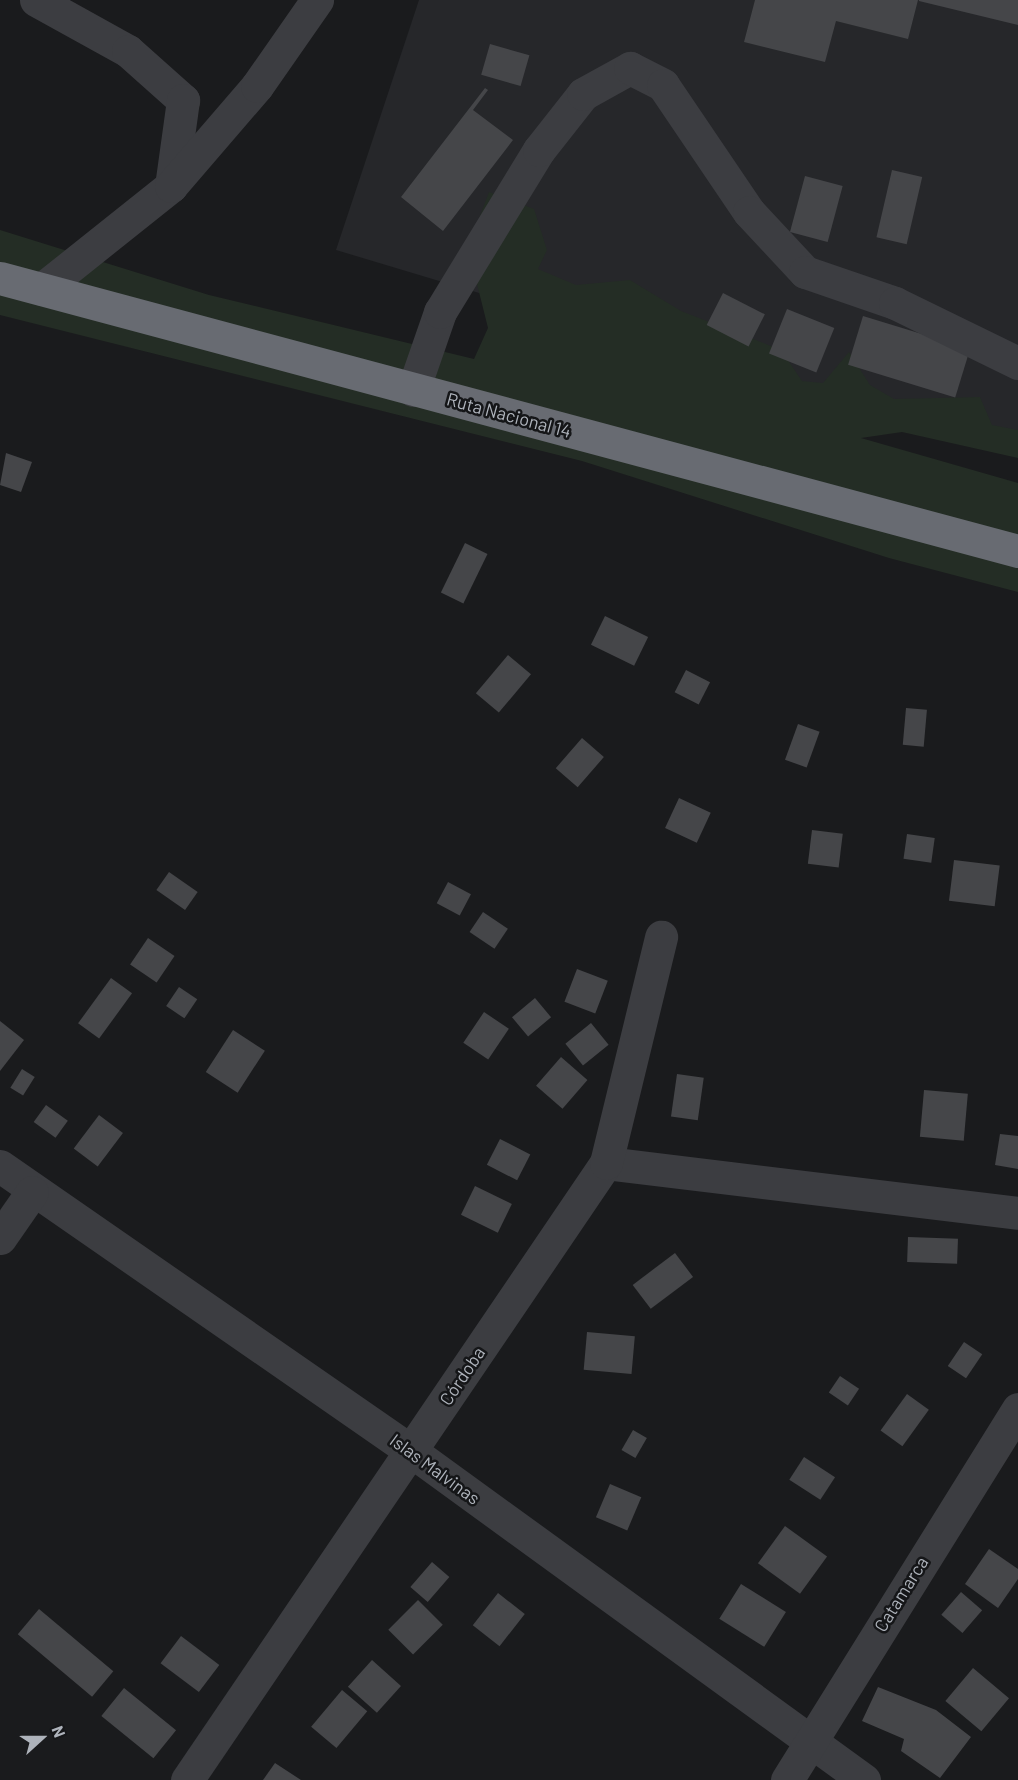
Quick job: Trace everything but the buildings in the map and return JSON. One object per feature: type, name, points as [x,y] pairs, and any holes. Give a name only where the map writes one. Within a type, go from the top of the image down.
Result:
[{"type":"highway","name":"Ruta Nacional 14","points":[[0,278],[1018,551]]},
{"type":"street","points":[[36,0],[128,51],[183,100],[171,186]]},
{"type":"street","points":[[42,289],[171,186],[257,86],[317,0]]},
{"type":"street","points":[[413,390],[440,312],[539,150],[584,94],[630,68],[663,85],[749,212],[805,272],[895,303],[1018,363]]},
{"type":"street","name":"Córdoba","points":[[187,1780],[606,1163],[661,937]]},
{"type":"street","points":[[606,1163],[1018,1213]]},
{"type":"street","name":"Islas Malvinas","points":[[0,1166],[32,1192],[411,1451],[864,1780]]},
{"type":"street","points":[[0,1238],[32,1192]]},
{"type":"street","name":"Catamarca","points":[[787,1780],[809,1740],[1018,1409]]},
{"type":"shaded area","points":[[419,0],[1018,0],[1018,455],[336,250]]},
{"type":"shaded area","points":[[489,192],[534,209],[547,250],[538,269],[576,285],[630,280],[681,311],[781,350],[802,381],[823,383],[849,352],[870,385],[894,399],[980,397],[992,425],[1018,430],[1018,458],[902,432],[861,438],[1018,483],[1018,592],[889,558],[582,461],[0,315],[0,230],[209,295],[474,359],[488,328],[468,248]]}]
